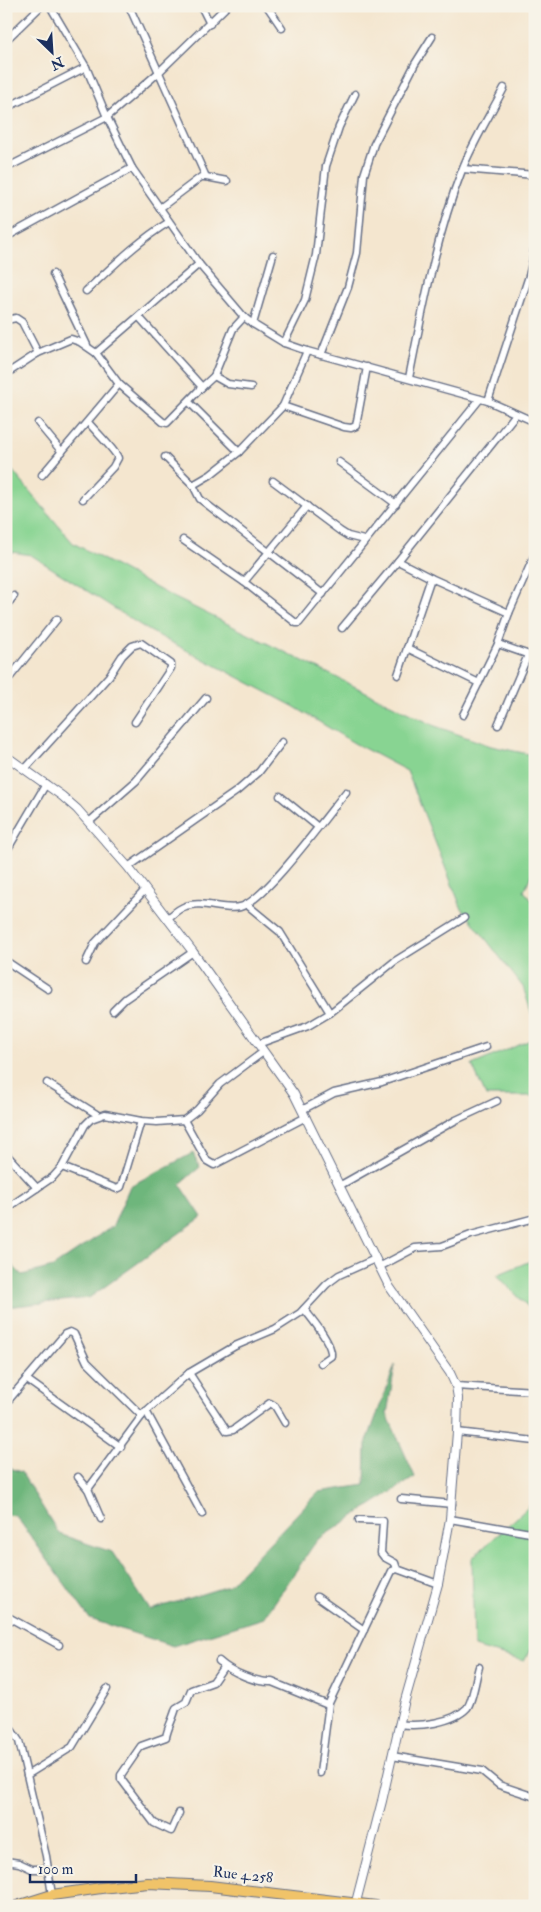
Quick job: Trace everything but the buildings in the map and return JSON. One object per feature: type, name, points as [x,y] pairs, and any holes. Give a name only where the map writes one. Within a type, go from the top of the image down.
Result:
[{"type":"highway","name":"Rue 4.258","points":[[17,1906],[52,1896],[148,1883],[210,1886],[356,1902],[376,1906]]},
{"type":"street","points":[[6,40],[41,6]]},
{"type":"street","points":[[50,6],[86,68],[107,118],[132,168],[199,264],[244,317],[284,343],[307,352],[409,378],[488,401],[535,422]]},
{"type":"street","points":[[129,6],[206,177]]},
{"type":"street","points":[[202,6],[210,24]]},
{"type":"street","points":[[6,168],[107,118],[158,73],[228,6]]},
{"type":"street","points":[[267,6],[282,28]]},
{"type":"street","points":[[321,355],[348,287],[357,253],[364,175],[374,144],[415,64],[432,37]]},
{"type":"street","points":[[6,108],[86,68]]},
{"type":"street","points":[[409,378],[430,274],[463,169],[504,88]]},
{"type":"street","points":[[284,343],[305,300],[316,255],[326,166],[339,127],[354,94]]},
{"type":"street","points":[[6,237],[132,168]]},
{"type":"street","points":[[463,169],[535,176]]},
{"type":"street","points":[[160,208],[197,180],[206,177],[227,181]]},
{"type":"street","points":[[86,291],[129,250],[149,234],[169,222]]},
{"type":"street","points":[[488,401],[529,276],[535,244]]},
{"type":"street","points":[[253,324],[273,255]]},
{"type":"street","points":[[96,353],[199,264]]},
{"type":"street","points":[[53,274],[88,346]]},
{"type":"street","points":[[139,317],[202,387]]},
{"type":"street","points":[[6,374],[38,353],[71,340],[80,342],[96,353],[119,384],[163,422],[167,423],[214,376],[233,329],[244,317]]},
{"type":"street","points":[[6,320],[16,318],[22,322],[38,353]]},
{"type":"street","points":[[193,485],[210,475],[239,452],[283,406],[307,352]]},
{"type":"street","points":[[283,406],[351,428],[356,426],[367,367]]},
{"type":"street","points":[[214,376],[228,384],[251,387]]},
{"type":"street","points":[[42,475],[119,384]]},
{"type":"street","points":[[183,540],[244,582],[296,623],[301,621],[364,540],[396,504],[480,399]]},
{"type":"street","points":[[189,402],[239,452]]},
{"type":"street","points":[[342,628],[516,414]]},
{"type":"street","points":[[83,498],[113,467],[118,458],[116,452],[109,447],[88,422]]},
{"type":"street","points":[[38,423],[62,452]]},
{"type":"street","points":[[165,457],[193,485],[200,499],[323,594]]},
{"type":"street","points":[[339,462],[396,504]]},
{"type":"street","points":[[273,481],[340,531],[348,536],[364,540]]},
{"type":"street","points":[[244,582],[307,506]]},
{"type":"street","points":[[463,715],[498,644],[508,613],[535,554]]},
{"type":"street","points":[[398,561],[508,613]]},
{"type":"street","points":[[398,675],[431,578]]},
{"type":"street","points":[[6,606],[14,596]]},
{"type":"street","points":[[6,682],[57,619]]},
{"type":"street","points":[[25,769],[109,676],[122,656],[132,646],[141,643],[171,664],[171,668],[135,722]]},
{"type":"street","points":[[498,644],[531,656],[498,725]]},
{"type":"street","points":[[407,648],[479,683]]},
{"type":"street","points":[[89,822],[136,781],[206,698]]},
{"type":"street","points":[[128,866],[236,791],[259,772],[282,742]]},
{"type":"street","points":[[6,756],[62,796],[89,822],[128,866],[193,952],[288,1085],[379,1267],[401,1304],[450,1373],[456,1386],[458,1432],[452,1504],[438,1584],[399,1724],[356,1902]]},
{"type":"street","points":[[6,852],[46,784]]},
{"type":"street","points":[[167,919],[188,905],[201,904],[228,908],[246,904],[259,896],[346,792]]},
{"type":"street","points":[[280,796],[318,827]]},
{"type":"street","points":[[86,962],[95,943],[145,890]]},
{"type":"street","points":[[246,904],[280,932],[330,1013]]},
{"type":"street","points":[[258,1044],[308,1026],[330,1013],[394,961],[464,918]]},
{"type":"street","points":[[113,1011],[125,999],[193,952]]},
{"type":"street","points":[[6,961],[48,989]]},
{"type":"street","points":[[184,1120],[207,1161],[214,1164],[304,1114],[334,1093],[382,1082],[486,1047]]},
{"type":"street","points":[[6,1209],[37,1188],[62,1167],[85,1125],[91,1119],[105,1114],[142,1121],[184,1120],[197,1110],[220,1084],[263,1052]]},
{"type":"street","points":[[47,1082],[98,1115]]},
{"type":"street","points":[[339,1186],[456,1120],[497,1101]]},
{"type":"street","points":[[62,1167],[116,1189],[121,1187],[142,1121]]},
{"type":"street","points":[[6,1154],[37,1188]]},
{"type":"street","points":[[379,1267],[415,1248],[442,1246],[471,1235],[535,1218]]},
{"type":"street","points":[[88,1489],[144,1414],[189,1373],[235,1346],[275,1329],[304,1309],[327,1284],[339,1275],[375,1258]]},
{"type":"street","points":[[304,1309],[332,1352],[331,1356],[322,1363]]},
{"type":"street","points":[[6,1403],[65,1334],[70,1332],[74,1334],[86,1362],[144,1414],[202,1514]]},
{"type":"street","points":[[189,1373],[227,1431],[233,1430],[270,1403],[276,1406],[285,1423]]},
{"type":"street","points":[[26,1379],[121,1447]]},
{"type":"street","points":[[456,1386],[535,1391]]},
{"type":"street","points":[[6,1390],[14,1393]]},
{"type":"street","points":[[458,1432],[535,1441]]},
{"type":"street","points":[[78,1477],[88,1489],[101,1519]]},
{"type":"street","points":[[401,1499],[452,1504]]},
{"type":"street","points":[[450,1519],[530,1533]]},
{"type":"street","points":[[359,1520],[384,1521],[381,1553],[384,1557],[395,1563],[397,1569]]},
{"type":"street","points":[[320,1773],[328,1705],[392,1571],[397,1569],[438,1584]]},
{"type":"street","points":[[317,1597],[364,1630]]},
{"type":"street","points":[[6,1620],[10,1618],[59,1645]]},
{"type":"street","points":[[219,1661],[224,1666],[264,1683],[272,1682],[328,1705]]},
{"type":"street","points":[[179,1813],[171,1831],[154,1823],[121,1779],[121,1775],[141,1746],[166,1737],[167,1728],[173,1719],[176,1708],[186,1702],[191,1690],[213,1682],[224,1666]]},
{"type":"street","points":[[399,1724],[419,1725],[438,1722],[465,1709],[469,1703],[479,1666]]},
{"type":"street","points":[[27,1775],[72,1747],[107,1689]]},
{"type":"street","points":[[6,1722],[19,1741],[48,1869],[52,1896]]},
{"type":"street","points":[[392,1756],[482,1771],[499,1784],[535,1797]]},
{"type":"street","points":[[6,1861],[19,1863],[32,1869],[48,1869]]},
{"type":"green space","points":[[6,463],[73,543],[169,595],[435,726],[491,746],[528,754],[535,750],[535,866],[524,891],[535,904],[535,1024],[523,987],[461,907],[407,771],[354,743],[293,706],[148,630],[31,555],[6,551]]},
{"type":"green space","points":[[535,1038],[535,1096],[486,1096],[472,1065]]},
{"type":"green space","points":[[193,1153],[200,1167],[180,1184],[202,1217],[89,1298],[6,1307],[6,1259],[22,1275],[53,1267],[113,1226],[130,1186]]},
{"type":"green space","points":[[535,1259],[535,1314],[497,1275]]},
{"type":"green space","points":[[395,1365],[387,1414],[415,1477],[317,1540],[264,1618],[173,1646],[90,1619],[16,1516],[6,1515],[6,1467],[21,1472],[59,1534],[112,1552],[150,1610],[228,1586],[318,1492],[365,1485],[366,1444]]},
{"type":"green space","points":[[535,1501],[535,1643],[524,1661],[474,1647],[472,1558]]}]
